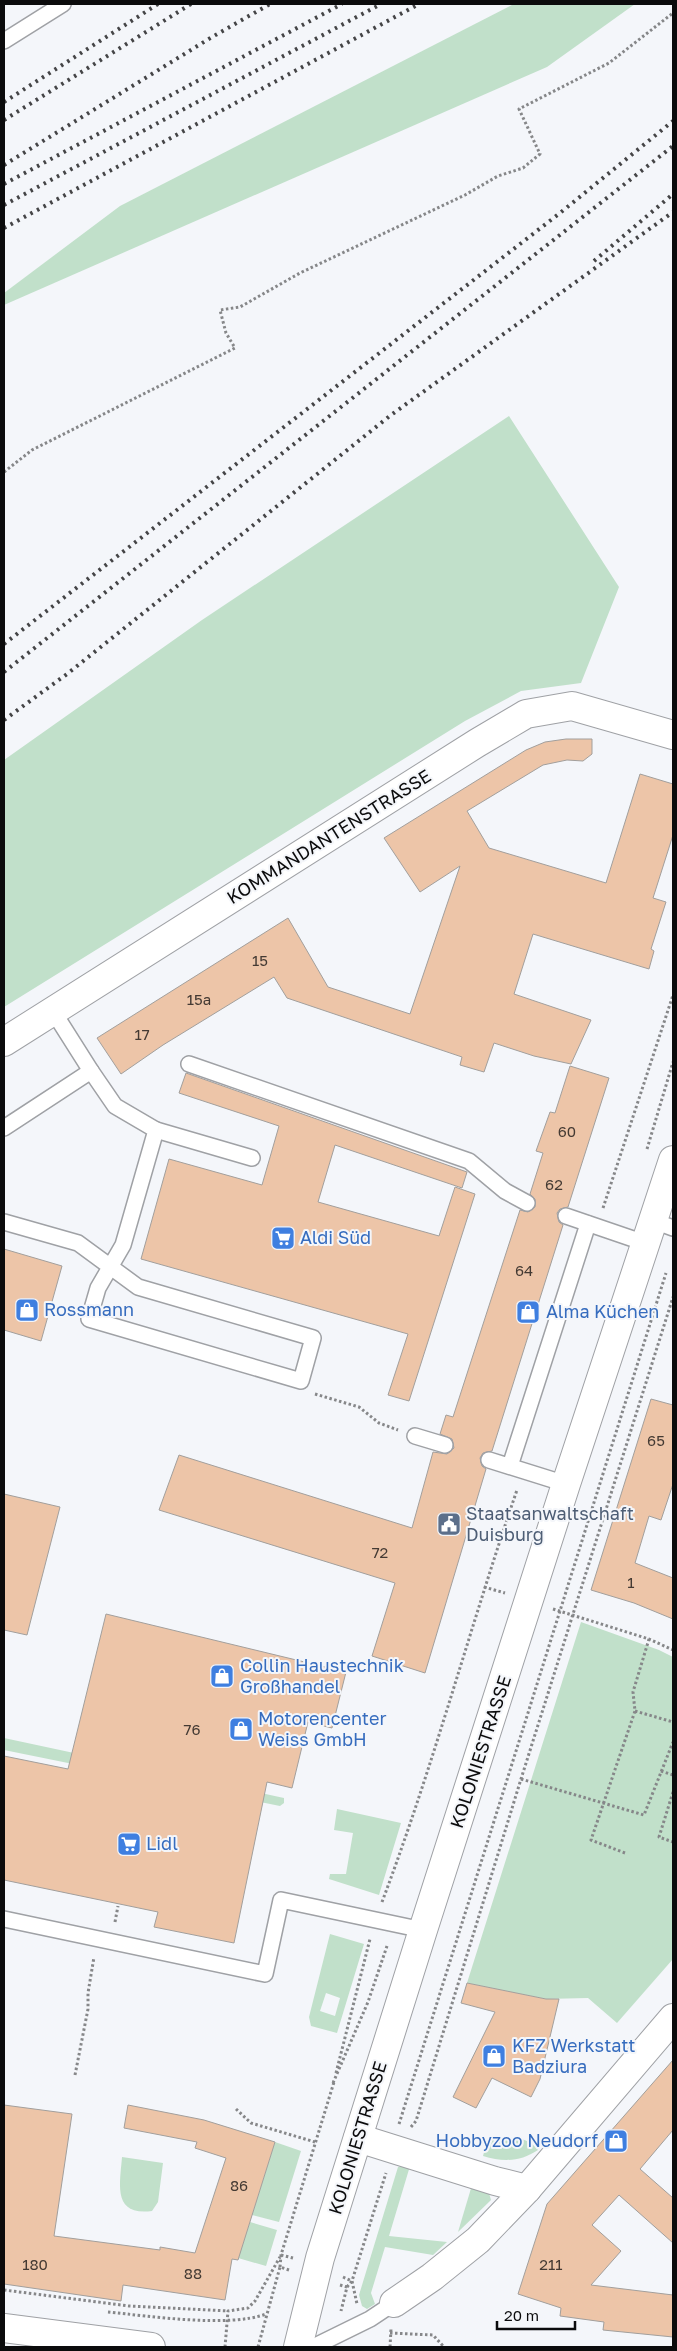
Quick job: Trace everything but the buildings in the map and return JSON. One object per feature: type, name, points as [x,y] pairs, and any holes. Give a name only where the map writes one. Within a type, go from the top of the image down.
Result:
[{"type":"street","name":"KOMMANDANTENSTRASSE","points":[[4,1042],[477,743],[526,714],[572,706],[673,735]]},
{"type":"street","name":"KOLONIESTRASSE","points":[[298,2347],[316,2272],[566,1484],[658,1231],[673,1160]]},
{"type":"street","points":[[394,2303],[432,2277],[478,2240],[527,2189],[673,2018]]},
{"type":"street","points":[[358,2138],[495,2181],[527,2189]]},
{"type":"street","points":[[4,2328],[91,2343],[151,2347]]},
{"type":"lane","points":[[4,41],[63,4]]},
{"type":"lane","points":[[53,1011],[115,1106],[156,1130],[252,1158]]},
{"type":"lane","points":[[189,1064],[469,1160],[505,1191],[527,1203]]},
{"type":"lane","points":[[4,1128],[92,1071]]},
{"type":"lane","points":[[4,1222],[78,1243],[111,1267],[138,1287],[313,1338],[301,1381],[89,1319],[98,1288],[111,1267],[123,1245],[156,1130]]},
{"type":"lane","points":[[566,1216],[592,1225],[658,1231]]},
{"type":"lane","points":[[517,1468],[592,1225]]},
{"type":"lane","points":[[415,1436],[445,1445]]},
{"type":"lane","points":[[489,1460],[566,1484]]},
{"type":"lane","points":[[4,1919],[265,1974],[281,1900],[423,1930]]},
{"type":"lane","points":[[313,2347],[370,2319],[394,2303]]},
{"type":"path","points":[[4,472],[32,450],[235,348],[226,333],[220,310],[240,307],[300,273],[465,195],[498,176],[523,168],[540,154],[520,109],[609,63],[673,13]]},
{"type":"path","points":[[592,1225],[673,995]]},
{"type":"path","points":[[347,2287],[352,2281],[393,2149],[403,2109],[668,1268]]},
{"type":"path","points":[[393,2149],[416,2121],[673,1297]]},
{"type":"path","points":[[301,1381],[315,1394],[359,1407],[378,1423],[415,1436]]},
{"type":"path","points":[[258,2347],[280,2267],[281,2255],[333,2083],[374,1920],[411,1826],[484,1587],[517,1468]]},
{"type":"path","points":[[529,1601],[649,1639],[673,1650]]},
{"type":"path","points":[[625,1853],[590,1840],[605,1803],[635,1711],[633,1692],[649,1639]]},
{"type":"path","points":[[635,1711],[673,1722]]},
{"type":"path","points":[[521,1780],[644,1815],[673,1742]]},
{"type":"path","points":[[661,1771],[673,1775]]},
{"type":"path","points":[[673,1792],[659,1837],[673,1842]]},
{"type":"path","points":[[75,2075],[88,2009],[88,1993],[97,1939],[114,1924],[118,1906]]},
{"type":"path","points":[[236,2109],[251,2123],[315,2142]]},
{"type":"path","points":[[281,2255],[316,2272]]},
{"type":"path","points":[[4,2290],[129,2306],[228,2311],[248,2308],[255,2301],[281,2255]]},
{"type":"path","points":[[280,2267],[316,2272],[352,2281]]},
{"type":"path","points":[[352,2281],[357,2305],[370,2319],[380,2325],[391,2325],[390,2347]]},
{"type":"path","points":[[225,2347],[228,2311]]},
{"type":"path","points":[[106,2312],[228,2320],[250,2320],[266,2314]]},
{"type":"green space","points":[[514,4],[635,4],[547,67],[4,305],[4,293],[120,206]]},
{"type":"green space","points":[[509,416],[619,587],[581,683],[521,691],[465,721],[4,1007],[4,760],[202,620]]},
{"type":"green space","points":[[581,1622],[659,1650],[673,1657],[673,1959],[617,2023],[588,1998],[546,1999],[467,1983]]},
{"type":"green space","points":[[4,1738],[284,1798],[284,1803],[280,1806],[4,1750]]},
{"type":"green space","points":[[337,1809],[401,1823],[379,1895],[329,1879],[330,1874],[346,1874],[353,1833],[334,1830]]},
{"type":"green space","points":[[330,1934],[364,1944],[337,2033],[311,2026],[309,2017]],"holes":[[[326,1993],[340,1998],[335,2016],[320,2011]]]},
{"type":"green space","points":[[488,2138],[522,2139],[528,2141],[538,2150],[518,2159],[490,2158],[483,2156]]},
{"type":"green space","points":[[275,2142],[301,2151],[279,2222],[252,2215]]},
{"type":"green space","points":[[122,2157],[163,2163],[158,2202],[152,2211],[139,2211],[130,2208],[124,2203],[120,2187]]},
{"type":"green space","points":[[410,2166],[389,2236],[447,2242],[433,2255],[385,2247],[371,2293],[375,2304],[367,2309],[362,2306],[359,2295],[398,2167]]},
{"type":"green space","points":[[472,2185],[489,2193],[491,2200],[458,2232]]},
{"type":"green space","points":[[250,2222],[277,2230],[266,2266],[238,2258]]},
{"type":"railway","points":[[4,102],[158,4]]},
{"type":"railway","points":[[4,120],[191,4]]},
{"type":"railway","points":[[4,165],[212,37],[270,4]]},
{"type":"railway","points":[[4,184],[342,4]]},
{"type":"railway","points":[[4,205],[381,4]]},
{"type":"railway","points":[[4,228],[419,4]]},
{"type":"railway","points":[[4,644],[560,213],[673,121]]},
{"type":"railway","points":[[4,672],[673,146]]},
{"type":"railway","points":[[594,261],[673,194]]},
{"type":"railway","points":[[4,720],[67,674],[391,415],[673,212]]},
{"type":"place","name":"Aldi Süd","points":[[283,1238]]},
{"type":"place","name":"Rossmann","points":[[27,1310]]},
{"type":"place","name":"Alma Küchen","points":[[528,1312]]},
{"type":"place","name":"Staatsanwaltschaft Duisburg","points":[[449,1524]]},
{"type":"place","name":"Collin Haustechnik Großhandel","points":[[222,1676]]},
{"type":"place","name":"Motorencenter Weiss GmbH","points":[[241,1729]]},
{"type":"place","name":"Lidl","points":[[129,1844]]},
{"type":"place","name":"KFZ Werkstatt Badziura","points":[[494,2056]]},
{"type":"place","name":"Hobbyzoo Neudorf","points":[[616,2141]]}]
